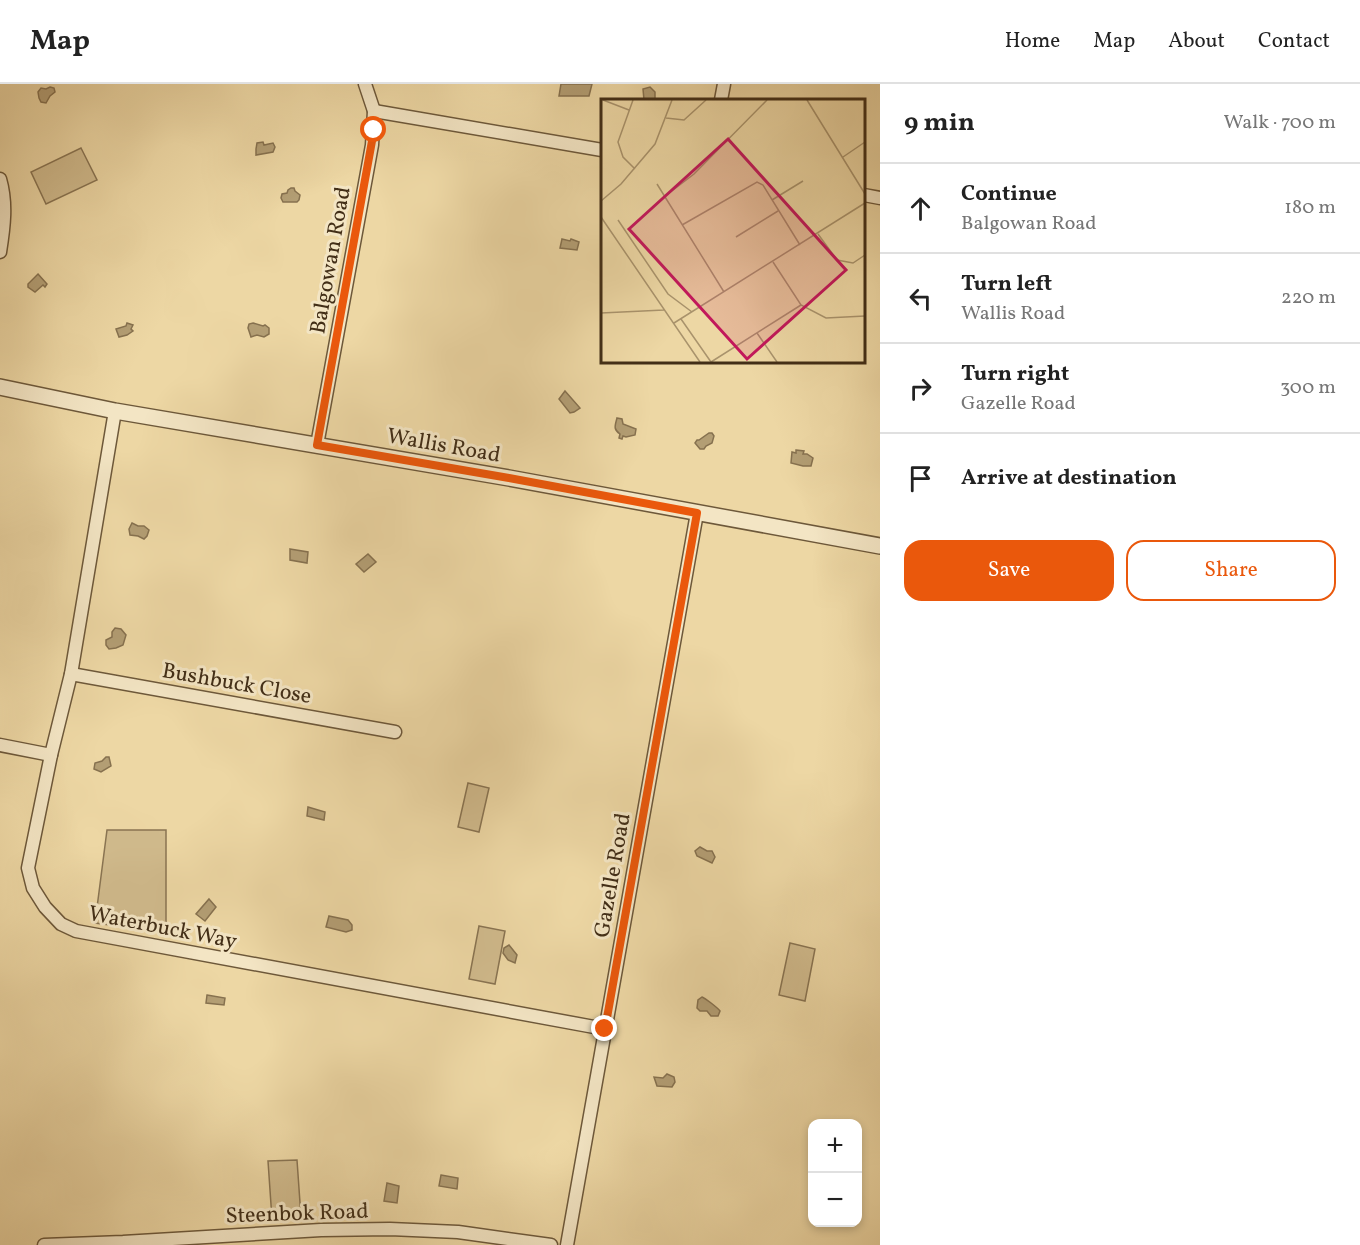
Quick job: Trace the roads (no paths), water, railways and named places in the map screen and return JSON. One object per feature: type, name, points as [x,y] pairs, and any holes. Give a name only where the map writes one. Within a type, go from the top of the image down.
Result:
[{"type":"street","name":"Balgowan Road","points":[[317,445],[372,145],[374,111],[365,84]]},
{"type":"street","points":[[722,99],[724,84]]},
{"type":"street","points":[[374,111],[601,150]]},
{"type":"street","points":[[0,179],[4,192],[5,213],[0,252]]},
{"type":"street","points":[[865,195],[880,198]]},
{"type":"street","name":"Wallis Road","points":[[0,387],[115,411],[509,478],[880,546]]},
{"type":"street","name":"Waterbuck Way","points":[[115,411],[71,674],[51,754],[28,868],[33,888],[45,907],[61,924],[76,932],[605,1029]]},
{"type":"street","name":"Gazelle Road","points":[[567,1245],[697,513]]},
{"type":"street","name":"Bushbuck Close","points":[[71,674],[395,732]]},
{"type":"street","points":[[0,745],[51,754]]},
{"type":"street","name":"Steenbok Road","points":[[44,1245],[321,1230],[390,1229],[458,1232],[551,1245]]}]
